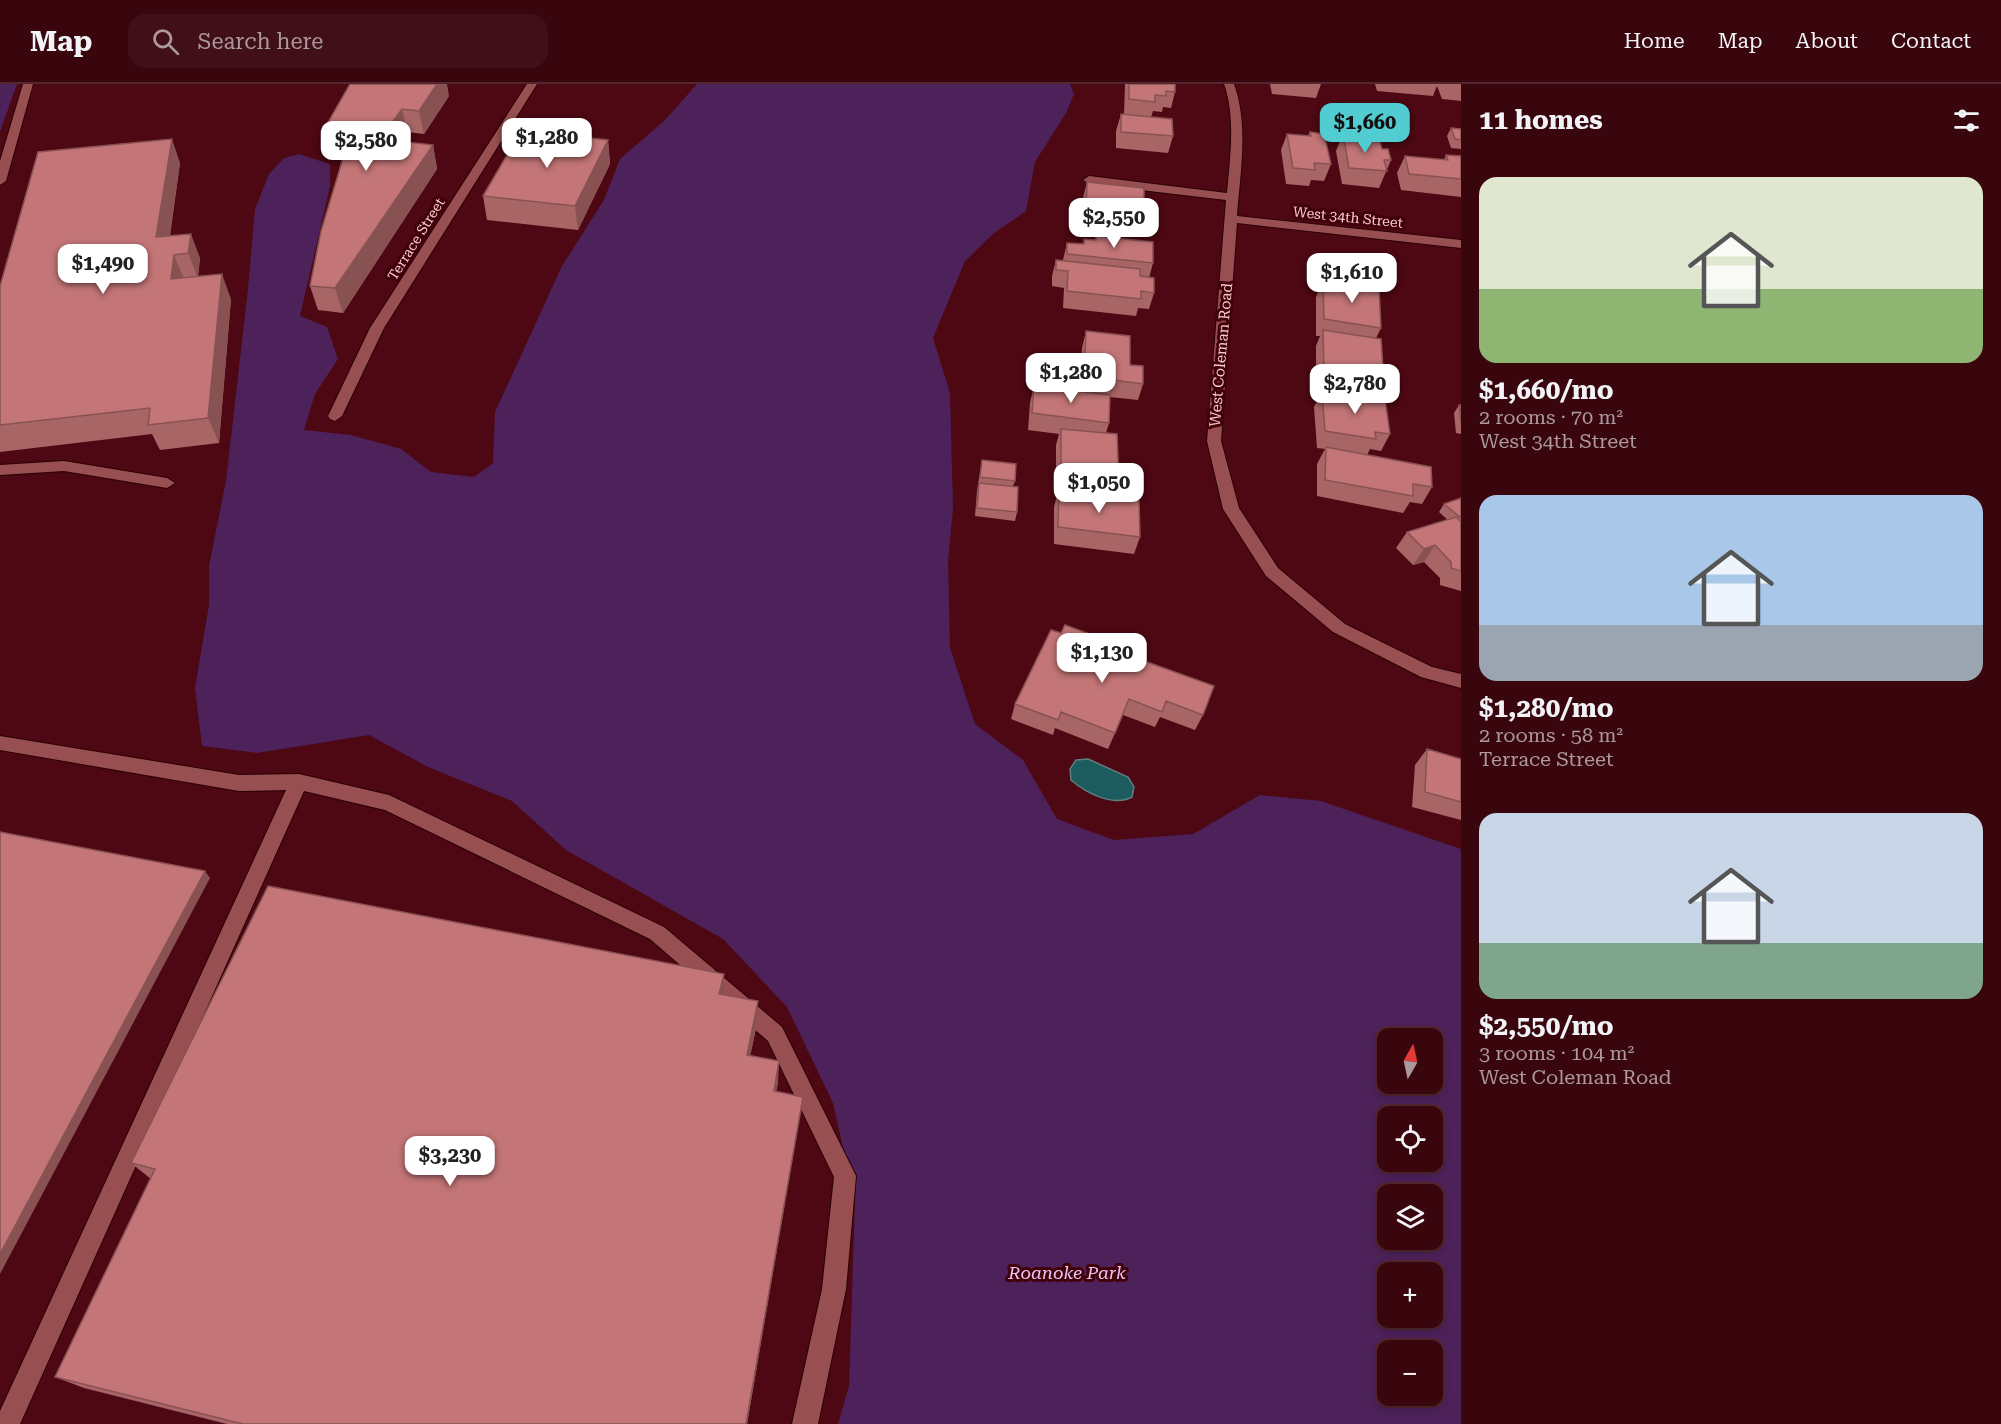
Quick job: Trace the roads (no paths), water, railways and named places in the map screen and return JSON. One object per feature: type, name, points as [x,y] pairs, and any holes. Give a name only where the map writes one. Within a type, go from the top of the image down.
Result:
[{"type":"street","points":[[0,181],[28,84]]},
{"type":"street","name":"Terrace Street","points":[[336,416],[377,328],[532,84]]},
{"type":"street","name":"West Coleman Road","points":[[1229,84],[1233,95],[1237,135],[1215,441],[1231,509],[1272,573],[1340,628],[1427,672],[1461,681]]},
{"type":"street","points":[[1089,180],[1233,197]]},
{"type":"street","name":"West 34th Street","points":[[1232,219],[1461,244]]},
{"type":"street","points":[[0,470],[64,466],[167,483]]},
{"type":"street","points":[[0,743],[239,783],[299,782],[389,803],[657,933],[776,1034],[845,1176],[834,1289],[805,1424]]},
{"type":"street","points":[[7,1424],[299,782]]},
{"type":"water","points":[[1088,759],[1128,777],[1134,787],[1132,797],[1117,800],[1100,797],[1084,790],[1071,780],[1070,769],[1076,760]]},
{"type":"park label","name":"Roanoke Park","points":[[1067,1272]]}]
